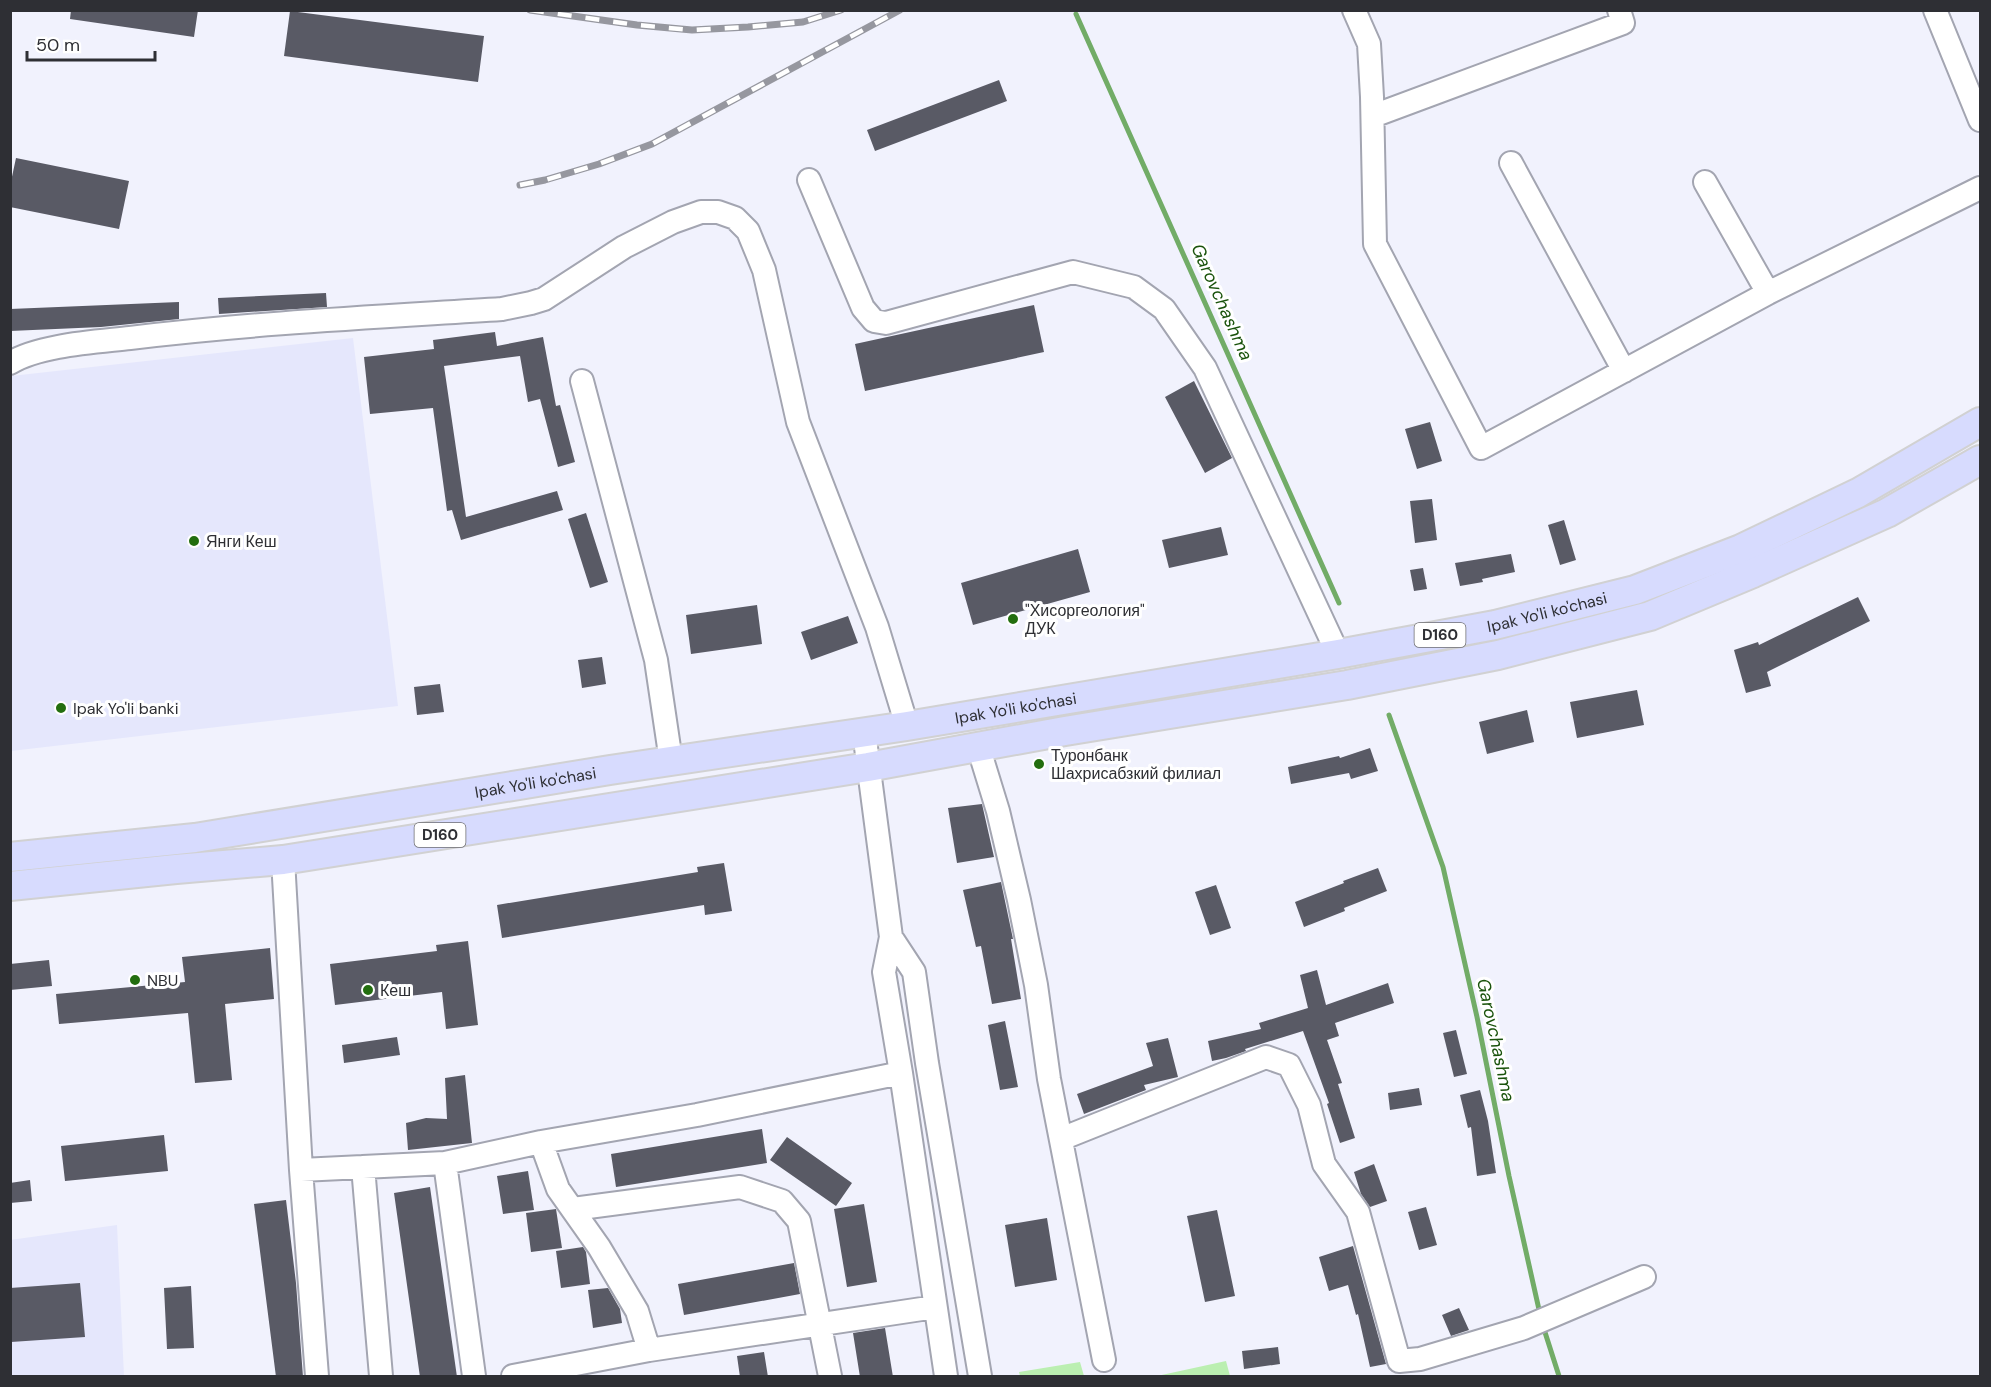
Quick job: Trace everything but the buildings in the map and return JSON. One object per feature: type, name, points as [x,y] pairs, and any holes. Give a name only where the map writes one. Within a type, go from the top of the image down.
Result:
[{"type":"main road","name":"Ipak Yo'li ko'chasi","points":[[10,857],[195,838],[671,761],[907,726],[1496,626],[1635,590],[1741,549],[1858,493],[1980,422]]},
{"type":"main road","name":"Ipak Yo'li ko'chasi","points":[[10,886],[283,860],[868,767],[978,746],[1359,683],[1498,655],[1650,616],[1754,573],[1887,513],[1980,460]]},
{"type":"street","points":[[1354,10],[1369,44],[1373,116],[1375,244],[1481,448],[1768,293],[1980,188]]},
{"type":"street","points":[[1373,116],[1623,23],[1619,10]]},
{"type":"street","points":[[1935,10],[1980,120]]},
{"type":"street","points":[[1510,163],[1624,371]]},
{"type":"street","points":[[809,180],[863,308],[874,321],[886,323],[1073,272],[1134,287],[1164,309],[1205,368],[1338,654]]},
{"type":"street","points":[[1705,182],[1768,293]]},
{"type":"street","points":[[10,363],[32,353],[66,346],[204,329],[502,309],[544,298],[624,247],[673,222],[700,212],[718,212],[735,218],[748,231],[764,270],[798,422],[877,627],[907,726]]},
{"type":"street","points":[[582,381],[656,660],[671,761]]},
{"type":"street","points":[[864,732],[891,938],[884,972],[946,1377]]},
{"type":"street","points":[[978,746],[998,811],[1019,900],[1036,985],[1049,1079],[1104,1360]]},
{"type":"street","points":[[283,860],[301,1170],[317,1377]]},
{"type":"street","points":[[891,938],[914,972],[927,1063],[980,1377]]},
{"type":"street","points":[[1061,1139],[1266,1057],[1289,1065],[1309,1106],[1324,1164],[1358,1212],[1399,1361],[1420,1359],[1524,1328],[1644,1277]]},
{"type":"street","points":[[301,1170],[446,1163],[541,1142],[697,1115],[901,1073]]},
{"type":"street","points":[[541,1142],[558,1189],[599,1247],[637,1311],[649,1350]]},
{"type":"street","points":[[446,1163],[474,1377]]},
{"type":"street","points":[[363,1167],[381,1377]]},
{"type":"street","points":[[573,1209],[740,1187],[782,1201],[799,1221],[830,1377]]},
{"type":"street","points":[[513,1377],[649,1350],[935,1307]]},
{"type":"shaded area","name":"Янги Кеш","points":[[353,338],[398,706],[11,751],[11,376]]},
{"type":"shaded area","points":[[117,1225],[124,1376],[11,1376],[10,1240]]},
{"type":"green space","points":[[1226,1361],[1230,1376],[1157,1376]]},
{"type":"green space","points":[[1080,1362],[1084,1376],[1020,1376],[1019,1372]]},
{"type":"waterway","name":"Garovchashma","points":[[1076,14],[1339,603]]},
{"type":"waterway","name":"Garovchashma","points":[[1389,715],[1443,867],[1540,1314]]},
{"type":"waterway","name":"Garovchashma","points":[[1543,1326],[1559,1376]]},
{"type":"railway","points":[[530,10],[692,30],[803,22],[841,10]]},
{"type":"railway","points":[[520,185],[599,164],[652,144],[900,10]]},
{"type":"place","name":"Янги Кеш","points":[[194,541]]},
{"type":"place","name":"\"Хисоргеология\" ДУК","points":[[1013,619]]},
{"type":"place","name":"Ipak Yo'li banki","points":[[61,708]]},
{"type":"place","name":"Туронбанк Шахрисабзкий филиал","points":[[1039,764]]},
{"type":"place","name":"NBU","points":[[135,980]]},
{"type":"place","name":"Кеш","points":[[368,990]]}]
